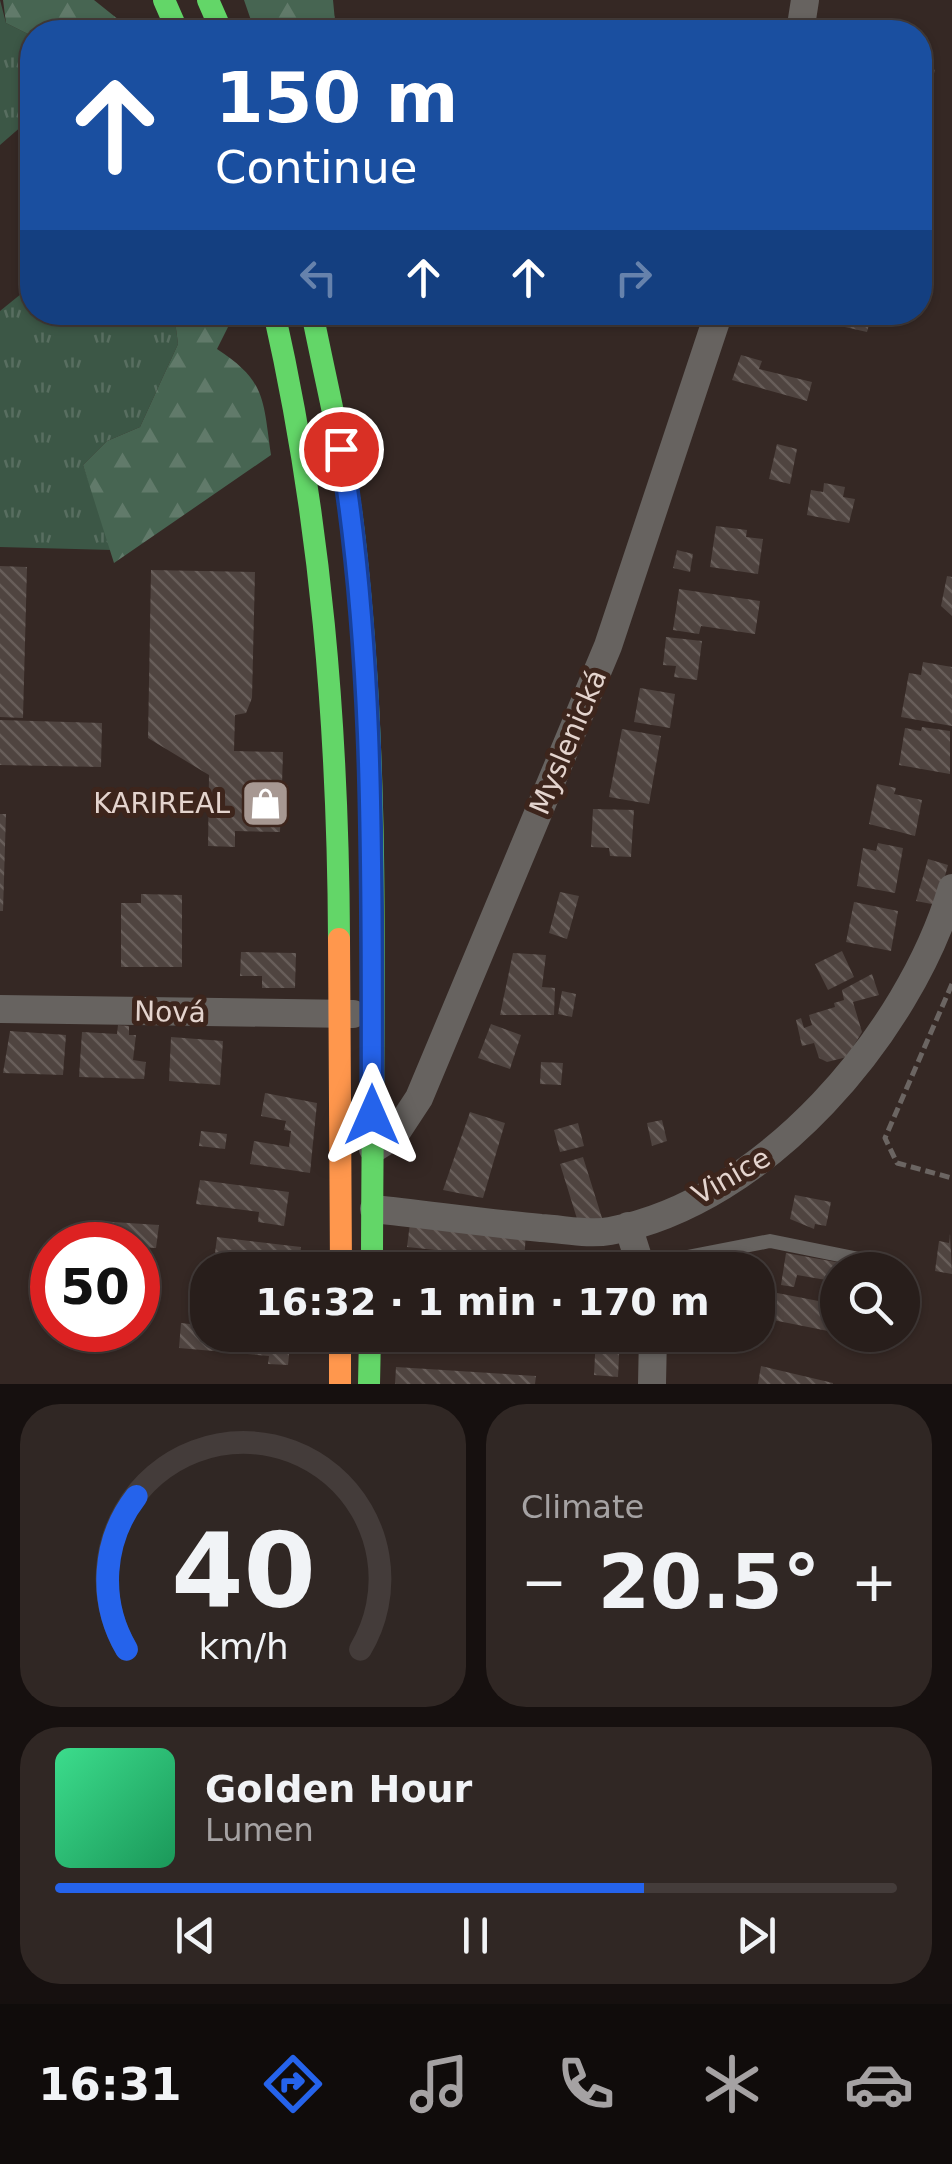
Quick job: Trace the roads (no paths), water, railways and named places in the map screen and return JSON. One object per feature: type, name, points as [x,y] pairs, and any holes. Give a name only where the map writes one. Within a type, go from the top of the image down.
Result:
[{"type":"main road","points":[[277,325],[304,451],[332,666],[339,794],[341,1252]]},
{"type":"main road","points":[[315,325],[356,538],[372,776],[373,1252]]},
{"type":"main road","points":[[342,1105],[373,1149]]},
{"type":"main road","points":[[340,1352],[340,1384]]},
{"type":"main road","points":[[368,1384],[369,1352]]},
{"type":"street","name":"Myslenická","points":[[373,1149],[394,1136],[418,1098],[608,646],[715,325]]},
{"type":"street","name":"Vinice","points":[[374,1209],[586,1232],[628,1226],[731,1180],[789,1140],[860,1060],[927,953],[952,888]]},
{"type":"street","name":"Nová","points":[[0,1009],[372,1014]]},
{"type":"street","points":[[628,1226],[636,1252]]},
{"type":"street","points":[[652,1384],[653,1352]]},
{"type":"lane","points":[[717,1252],[770,1241],[824,1252]]},
{"type":"place","name":"KARIREAL","points":[[265,803]]}]
